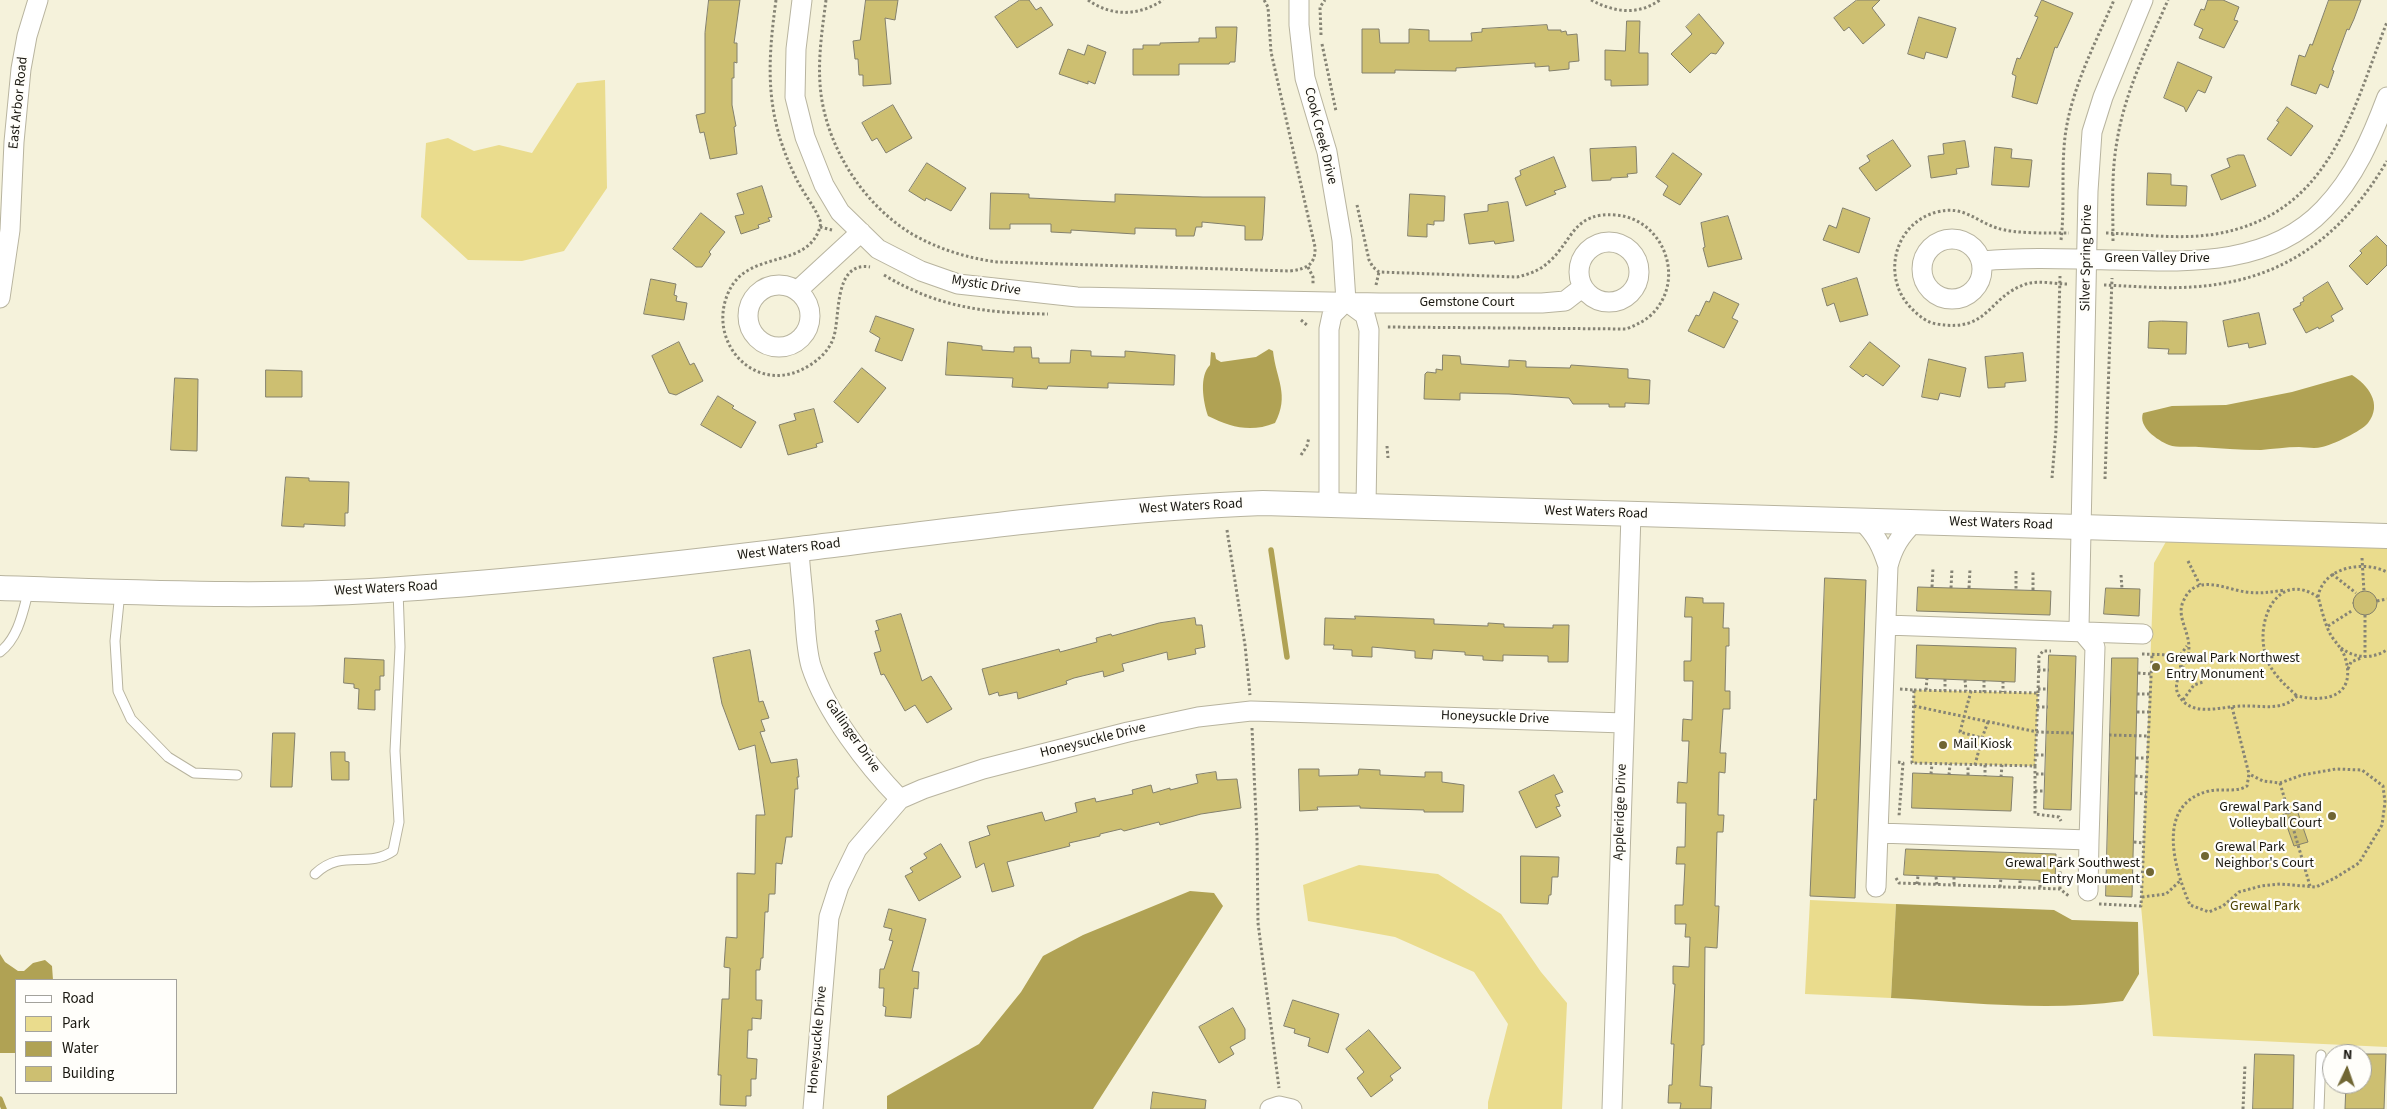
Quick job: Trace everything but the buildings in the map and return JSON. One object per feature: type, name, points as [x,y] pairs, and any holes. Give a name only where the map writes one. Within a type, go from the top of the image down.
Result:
[{"type":"street","name":"East Arbor Road","points":[[0,298],[10,230],[14,142],[21,69],[27,36],[38,0]]},
{"type":"street","name":"Mystic Drive","points":[[802,0],[796,49],[795,97],[805,137],[824,185],[840,212],[878,249],[921,272],[958,284],[1077,297],[1346,301]]},
{"type":"street","name":"Cook Creek Drive","points":[[1299,0],[1299,25],[1305,78],[1327,152],[1342,240],[1346,301]]},
{"type":"street","name":"Silver Spring Drive","points":[[2084,632],[2079,628],[2080,527],[2087,233],[2092,132],[2103,97],[2143,0]]},
{"type":"street","name":"Green Valley Drive","points":[[1982,261],[2015,258],[2194,261],[2220,259],[2263,248],[2296,231],[2324,209],[2345,182],[2373,134],[2387,97]]},
{"type":"street","points":[[797,292],[861,232]]},
{"type":"street","name":"Gemstone Court","points":[[1346,301],[1380,303],[1542,303],[1565,301],[1583,287]]},
{"type":"street","points":[[1329,503],[1329,329],[1332,314],[1346,301],[1365,315],[1369,330],[1366,505]]},
{"type":"street","name":"West Waters Road","points":[[0,588],[199,595],[398,590],[798,549],[988,525],[1174,506],[1329,503],[1631,514],[2387,536]]},
{"type":"street","name":"Appleridge Drive","points":[[1612,1109],[1631,514]]},
{"type":"street","points":[[1861,520],[1880,542],[1888,566]]},
{"type":"street","points":[[1876,887],[1888,566],[1893,548],[1900,536],[1914,522]]},
{"type":"street","name":"Gallinger Drive","points":[[798,549],[806,640],[811,665],[831,710],[870,763],[900,799]]},
{"type":"street","points":[[1886,626],[2143,634]]},
{"type":"street","points":[[2084,632],[2096,647],[2087,899]]},
{"type":"street","name":"Honeysuckle Drive","points":[[813,1109],[818,1020],[829,917],[839,886],[857,849],[900,799],[923,789],[983,769],[1128,732],[1198,717],[1251,711],[1624,723]]},
{"type":"street","points":[[1878,833],[2060,830],[2089,840]]},
{"type":"street","points":[[1270,1109],[1279,1106],[1292,1109]]},
{"type":"lane","points":[[0,652],[6,648],[20,625],[29,589]]},
{"type":"lane","points":[[315,874],[335,860],[382,858],[393,851],[399,822],[395,751],[400,647],[398,590]]},
{"type":"lane","points":[[120,592],[115,641],[118,691],[131,719],[168,756],[194,773],[236,775]]},
{"type":"lane","points":[[2319,1109],[2321,1055]]},
{"type":"path","points":[[826,0],[819,63],[821,94],[831,134],[845,163],[859,184],[876,204],[911,233],[938,247],[970,258],[997,262],[1290,271],[1303,269],[1311,264],[1315,248],[1271,52],[1268,7],[1264,0]]},
{"type":"path","points":[[1088,0],[1098,7],[1116,13],[1139,12],[1163,0]]},
{"type":"path","points":[[1325,0],[1320,7],[1321,40],[1338,119]]},
{"type":"path","points":[[1591,0],[1608,9],[1626,12],[1642,9],[1660,0]]},
{"type":"path","points":[[2105,480],[2114,166],[2120,122],[2135,76],[2168,0]]},
{"type":"path","points":[[2387,22],[2338,144],[2326,165],[2295,198],[2280,209],[2240,228],[2215,234],[2189,236],[2011,230],[1998,228],[1970,214],[1955,210],[1937,212],[1920,219],[1906,230],[1897,248],[1894,266],[1898,292],[1917,314],[1934,324],[1949,326],[1972,322],[1984,316],[2010,291],[2027,284],[2045,282],[2111,286],[2191,287],[2241,280],[2278,268],[2313,247],[2350,214],[2371,188],[2387,161]]},
{"type":"path","points":[[1355,197],[1369,260],[1379,272],[1517,277],[1531,274],[1552,259],[1572,230],[1584,221],[1597,216],[1614,214],[1632,218],[1646,225],[1657,236],[1668,264],[1669,278],[1663,298],[1653,313],[1641,323],[1626,329],[1402,325],[1386,327],[1386,336]]},
{"type":"path","points":[[1387,444],[1388,458]]},
{"type":"path","points":[[1227,530],[1245,645],[1249,686]]},
{"type":"path","points":[[2362,558],[2364,592]]},
{"type":"path","points":[[2188,561],[2200,585]]},
{"type":"path","points":[[2347,672],[2346,660],[2328,626],[2318,597],[2319,588],[2332,574],[2361,566],[2381,569],[2387,572]]},
{"type":"path","points":[[1932,587],[1933,568]]},
{"type":"path","points":[[1951,588],[1952,568]]},
{"type":"path","points":[[1969,588],[1970,569]]},
{"type":"path","points":[[2016,570],[2016,590]]},
{"type":"path","points":[[2033,572],[2033,590]]},
{"type":"path","points":[[2332,574],[2356,593]]},
{"type":"path","points":[[2122,575],[2122,588]]},
{"type":"path","points":[[2297,696],[2283,705],[2206,710],[2190,705],[2183,700],[2176,687],[2186,660],[2189,644],[2188,634],[2180,609],[2188,593],[2200,585],[2217,584],[2230,589],[2258,593],[2303,590],[2318,597]]},
{"type":"path","points":[[2285,590],[2274,602],[2266,616],[2264,651],[2268,663],[2281,682],[2297,696],[2326,699],[2336,695],[2344,687],[2347,672],[2353,660],[2376,656],[2387,650]]},
{"type":"path","points":[[2377,601],[2387,599]]},
{"type":"path","points":[[2328,626],[2353,610]]},
{"type":"path","points":[[2365,615],[2367,657]]},
{"type":"path","points":[[1896,876],[1899,883],[2060,889],[2087,899],[2141,906],[2152,654],[2181,654],[2189,644]]},
{"type":"path","points":[[2340,647],[2348,653],[2367,657]]},
{"type":"path","points":[[2053,651],[2043,651],[2040,654],[2038,670],[2035,814],[2060,817],[2060,889]]},
{"type":"path","points":[[2174,655],[2180,659],[2182,668]]},
{"type":"path","points":[[2038,670],[2049,670]]},
{"type":"path","points":[[2138,673],[2151,674]]},
{"type":"path","points":[[1926,690],[1927,678]]},
{"type":"path","points":[[1945,679],[1945,691]]},
{"type":"path","points":[[1965,680],[1966,691]]},
{"type":"path","points":[[1984,680],[1984,692]]},
{"type":"path","points":[[2003,681],[2003,692]]},
{"type":"path","points":[[2183,700],[2194,685],[2203,682]]},
{"type":"path","points":[[1912,763],[1914,690],[2003,692],[2048,689]]},
{"type":"path","points":[[1971,691],[1960,732],[1982,738]]},
{"type":"path","points":[[2137,694],[2150,694]]},
{"type":"path","points":[[1914,706],[2036,732],[2148,736]]},
{"type":"path","points":[[2037,707],[2048,707]]},
{"type":"path","points":[[2232,707],[2249,774],[2247,786],[2241,790],[2209,791],[2191,797],[2181,809],[2174,825],[2173,842],[2181,880],[2190,905],[2210,912],[2224,906],[2240,892],[2261,886],[2280,884],[2316,887],[2359,863],[2382,825],[2386,802],[2383,786],[2362,770],[2336,768],[2302,774],[2280,783],[2262,780],[2249,774]]},
{"type":"path","points":[[2136,712],[2149,712]]},
{"type":"path","points":[[1975,764],[1988,722]]},
{"type":"path","points":[[1252,735],[1258,923],[1279,1091]]},
{"type":"path","points":[[2036,755],[2046,756]]},
{"type":"path","points":[[2136,758],[2148,758]]},
{"type":"path","points":[[1903,763],[2036,766]]},
{"type":"path","points":[[1931,774],[1932,764]]},
{"type":"path","points":[[1949,775],[1950,764]]},
{"type":"path","points":[[1968,764],[1968,775]]},
{"type":"path","points":[[1985,765],[1985,776]]},
{"type":"path","points":[[2001,776],[2002,765]]},
{"type":"path","points":[[2036,774],[2045,774]]},
{"type":"path","points":[[2135,776],[2147,776]]},
{"type":"path","points":[[2280,783],[2310,886]]},
{"type":"path","points":[[2035,791],[2045,791]]},
{"type":"path","points":[[2135,793],[2146,794]]},
{"type":"path","points":[[2134,842],[2144,843]]},
{"type":"path","points":[[2133,865],[2143,865]]},
{"type":"path","points":[[1917,884],[1918,876]]},
{"type":"path","points":[[1936,877],[1936,885]]},
{"type":"path","points":[[1954,877],[1954,885]]},
{"type":"path","points":[[2000,887],[2001,878]]},
{"type":"path","points":[[2020,880],[2020,888]]},
{"type":"path","points":[[2040,880],[2040,888]]},
{"type":"path","points":[[2142,897],[2166,894],[2181,880]]},
{"type":"path","points":[[2133,883],[2142,884]]},
{"type":"path","points":[[2243,1109],[2245,1065]]},
{"type":"green space","points":[[605,80],[607,188],[564,251],[522,261],[468,260],[421,217],[426,143],[448,138],[474,151],[499,145],[532,153],[577,83]]},
{"type":"green space","name":"Grewal Park","points":[[2173,529],[2387,536],[2387,1047],[2372,1046],[2372,1044],[2323,1044],[2153,1036],[2141,906],[2154,563]]},
{"type":"green space","points":[[1914,690],[2038,693],[2035,766],[1912,763]]},
{"type":"green space","points":[[1359,865],[1438,874],[1501,914],[1541,972],[1567,1003],[1562,1109],[1488,1109],[1488,1102],[1508,1024],[1474,972],[1395,937],[1308,921],[1303,885]]},
{"type":"green space","points":[[1810,900],[1896,904],[1891,998],[1805,994]]},
{"type":"water","points":[[1269,349],[1273,351],[1282,395],[1275,423],[1257,428],[1249,428],[1233,426],[1208,416],[1203,382],[1210,365],[1211,352],[1215,353],[1216,359],[1221,362],[1256,357]]},
{"type":"water","points":[[2352,375],[2363,384],[2372,396],[2374,409],[2372,416],[2368,423],[2360,430],[2327,446],[2261,450],[2176,446],[2159,440],[2143,423],[2143,413],[2172,406],[2226,405],[2292,392]]},
{"type":"water","points":[[1190,891],[1214,893],[1223,906],[1093,1109],[887,1109],[887,1096],[979,1044],[1021,992],[1043,956],[1083,935]]},
{"type":"water","points":[[1896,904],[2054,910],[2072,920],[2138,922],[2139,974],[2123,1001],[2094,1004],[2036,1006],[1891,998]]},
{"type":"water","points":[[0,954],[5,962],[18,971],[24,971],[33,963],[45,960],[52,966],[53,979],[15,979],[15,1053],[0,1053]]},
{"type":"waterway","points":[[1271,550],[1287,657]]},
{"type":"waterway","points":[[0,1099],[4,1109]]},
{"type":"place","name":"Grewal Park Northwest Entry Monument","points":[[2156,667]]},
{"type":"place","name":"Mail Kiosk","points":[[1943,745]]},
{"type":"place","name":"Grewal Park Sand Volleyball Court","points":[[2332,816]]},
{"type":"place","name":"Grewal Park Neighbor's Court","points":[[2205,856]]},
{"type":"place","name":"Grewal Park Southwest Entry Monument","points":[[2150,872]]}]
